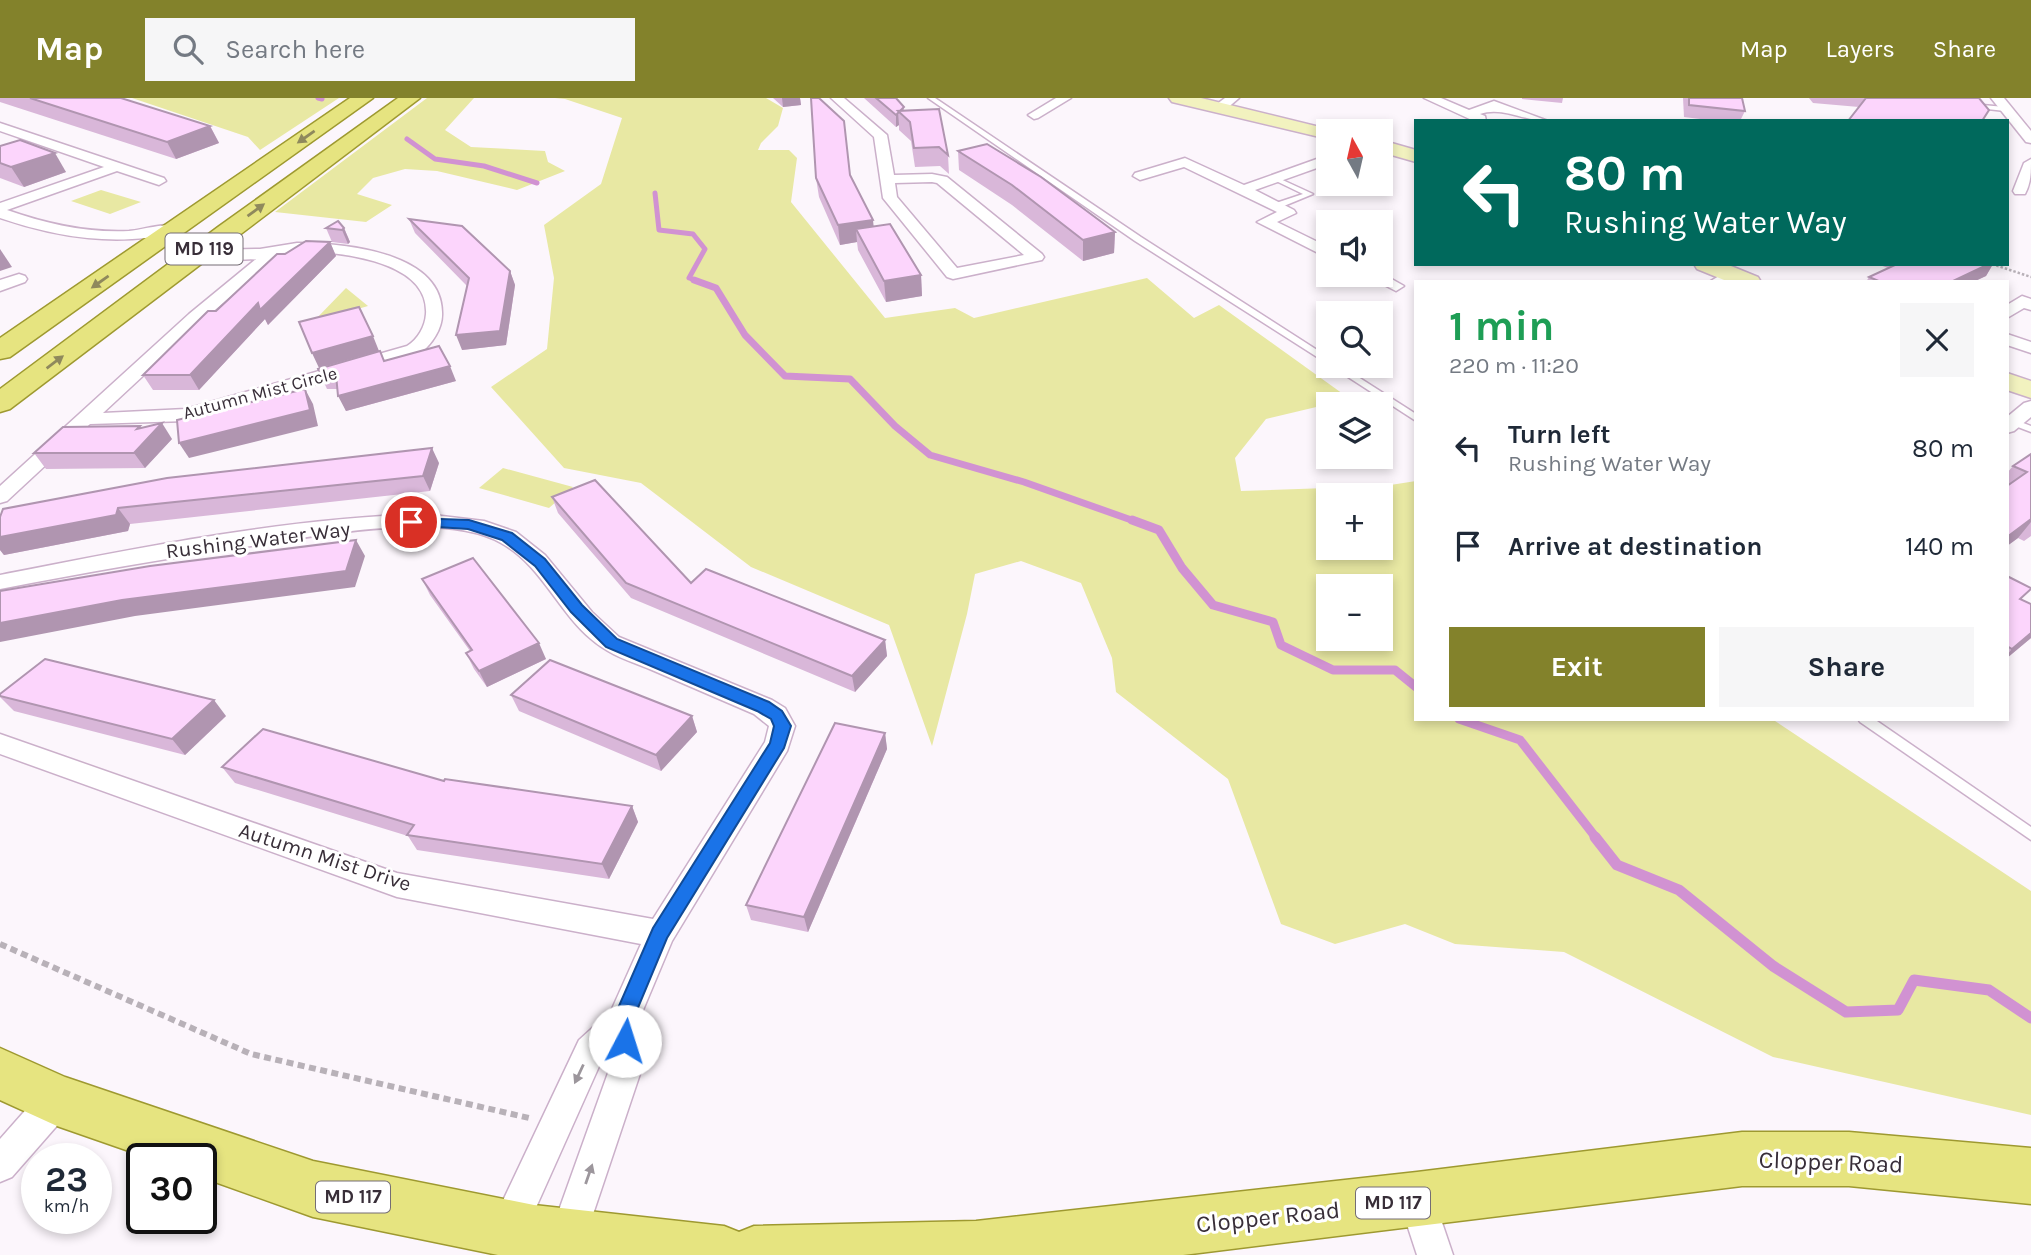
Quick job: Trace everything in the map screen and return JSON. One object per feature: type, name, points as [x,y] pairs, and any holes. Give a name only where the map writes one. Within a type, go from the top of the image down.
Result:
[{"type":"main road","name":"MD 119","points":[[0,351],[363,98]]},
{"type":"main road","name":"MD 119","points":[[0,403],[226,232],[410,98]]},
{"type":"main road","name":"MD 117","points":[[0,1073],[57,1100],[313,1189],[533,1239],[724,1255]]},
{"type":"main road","name":"Clopper Road","points":[[754,1255],[976,1250],[1417,1200],[1742,1159],[1849,1159],[2031,1177]]},
{"type":"street","points":[[837,98],[880,135],[886,179],[890,198],[953,274],[1036,257],[942,180],[932,177],[886,179]]},
{"type":"street","points":[[1034,115],[1065,98]]},
{"type":"street","points":[[1178,98],[1227,103],[1316,129]]},
{"type":"street","points":[[1430,98],[1481,119]]},
{"type":"street","points":[[2001,103],[2031,139]]},
{"type":"street","points":[[1468,114],[1494,104],[1536,119]]},
{"type":"street","points":[[0,127],[159,181]]},
{"type":"street","points":[[1393,149],[1414,155]]},
{"type":"street","points":[[1140,176],[1185,162],[1289,213],[1264,222],[1316,247]]},
{"type":"street","points":[[1243,190],[1316,163]]},
{"type":"street","points":[[2020,191],[2031,163]]},
{"type":"street","points":[[0,208],[117,167]]},
{"type":"street","points":[[0,213],[37,227],[65,243],[140,255]]},
{"type":"street","points":[[37,227],[134,237],[174,229]]},
{"type":"street","name":"Autumn Mist Circle","points":[[226,232],[222,238],[233,243],[270,244],[279,248]]},
{"type":"street","points":[[0,497],[195,318],[279,248]]},
{"type":"street","name":"Autumn Mist Circle","points":[[83,419],[169,416],[210,410],[413,350],[425,340],[434,312],[427,285],[412,271],[368,254],[279,248],[258,254],[220,253],[193,257]]},
{"type":"street","points":[[1709,266],[1733,279]]},
{"type":"street","points":[[0,286],[19,279]]},
{"type":"street","points":[[2009,312],[2022,302],[2031,305]]},
{"type":"street","points":[[2009,340],[2030,347]]},
{"type":"street","points":[[2009,382],[2031,390]]},
{"type":"street","points":[[2017,426],[2031,407]]},
{"type":"street","name":"Rushing Water Way","points":[[0,582],[117,559],[324,530],[427,521],[469,524],[507,537],[540,563],[576,608],[611,643],[763,707],[776,715],[782,726],[778,744],[660,934],[622,1022],[590,1051],[556,1125],[533,1239]]},
{"type":"street","name":"Autumn Mist Drive","points":[[0,744],[397,885],[660,934]]},
{"type":"street","points":[[533,1239],[629,1059],[622,1022]]},
{"type":"street","points":[[0,1165],[57,1100]]},
{"type":"street","points":[[1417,1200],[1435,1255]]},
{"type":"lane","points":[[931,98],[1127,231],[1316,353]]},
{"type":"lane","points":[[1967,105],[2001,103]]},
{"type":"lane","points":[[1274,178],[1309,194],[1276,206]]},
{"type":"lane","points":[[1354,378],[1414,417]]},
{"type":"lane","points":[[1867,721],[2031,834]]},
{"type":"path","points":[[1999,266],[2031,277]]},
{"type":"path","points":[[0,944],[251,1054],[556,1125]]},
{"type":"green space","points":[[132,98],[339,98],[260,150],[248,137]]},
{"type":"green space","points":[[427,98],[474,98],[445,130],[471,147],[545,151],[548,162],[565,171],[517,190],[437,171],[405,169],[373,178],[357,194],[392,205],[366,222],[275,212]]},
{"type":"green space","points":[[555,98],[766,98],[783,108],[778,126],[761,143],[758,150],[789,150],[797,158],[791,202],[885,318],[955,308],[974,318],[1147,278],[1194,318],[1219,305],[1316,375],[1316,378],[1321,378],[1340,392],[1316,392],[1316,407],[1266,419],[1235,458],[1241,491],[1316,488],[1316,560],[1393,560],[1393,485],[1414,481],[1414,721],[1775,721],[2031,891],[2031,1115],[1773,1057],[1564,952],[1455,944],[1405,924],[1335,944],[1281,924],[1228,779],[1116,692],[1112,658],[1081,583],[1021,561],[975,574],[932,746],[889,625],[751,567],[641,483],[564,468],[491,387],[547,349],[554,278],[544,225],[601,184],[622,118]]},
{"type":"green space","points":[[101,190],[141,202],[110,214],[71,201]]},
{"type":"green space","points":[[346,288],[368,306],[313,322]]},
{"type":"green space","points":[[503,468],[573,487],[549,508],[479,488]]},
{"type":"building","points":[[30,98],[121,98],[210,126],[167,142]]},
{"type":"building","points":[[811,98],[819,98],[844,121],[850,175],[873,220],[838,225],[816,178]]},
{"type":"building","points":[[876,98],[896,98],[904,107],[896,115]]},
{"type":"building","points":[[1689,98],[1742,98],[1745,111],[1689,105]]},
{"type":"building","points":[[1866,98],[1979,98],[1989,110],[1983,119],[1850,119]]},
{"type":"building","points":[[939,109],[948,155],[939,147],[914,148],[910,122],[898,111]]},
{"type":"building","points":[[20,140],[55,153],[11,167],[0,163],[0,146]]},
{"type":"building","points":[[987,144],[1041,177],[1115,232],[1083,240],[1012,185],[958,151]]},
{"type":"building","points":[[409,219],[462,226],[510,271],[500,331],[456,335],[469,278]]},
{"type":"building","points":[[338,221],[344,228],[342,230],[326,228]]},
{"type":"building","points":[[890,224],[921,275],[884,281],[856,229]]},
{"type":"building","points":[[306,241],[330,242],[260,310],[258,303],[190,375],[143,375],[208,311],[216,311],[277,254],[285,254]]},
{"type":"building","points":[[1893,266],[1985,266],[1955,280],[1876,280],[1869,277]]},
{"type":"building","points":[[359,307],[373,336],[312,353],[299,322]]},
{"type":"building","points":[[439,346],[450,366],[338,396],[336,374],[320,374],[318,369],[380,351],[384,361]]},
{"type":"building","points":[[305,389],[310,410],[179,443],[177,420]]},
{"type":"building","points":[[162,423],[134,453],[34,453],[63,427],[140,426],[137,429]]},
{"type":"building","points":[[432,448],[423,476],[118,508],[116,515],[0,537],[0,517],[3,509],[167,478]]},
{"type":"building","points":[[2031,454],[2031,519],[2009,536],[2009,485],[2027,472],[2013,466]]},
{"type":"building","points":[[595,480],[691,583],[706,569],[885,640],[852,676],[626,583],[552,497]]},
{"type":"building","points":[[356,540],[346,571],[122,600],[0,623],[0,591],[150,566]]},
{"type":"building","points":[[473,558],[539,643],[479,671],[466,653],[472,650],[422,579]]},
{"type":"building","points":[[2009,577],[2031,588],[2020,599],[2031,604],[2031,633],[2012,649],[2009,647]]},
{"type":"building","points":[[45,659],[214,700],[172,739],[0,696]]},
{"type":"building","points":[[550,660],[692,716],[656,755],[511,695]]},
{"type":"building","points":[[835,723],[885,733],[804,917],[746,905]]},
{"type":"building","points":[[263,729],[444,781],[445,779],[632,806],[602,864],[407,835],[414,825],[222,767]]},
{"type":"waterway","points":[[318,98],[322,99]]},
{"type":"waterway","points":[[407,139],[435,159],[484,166],[537,183]]},
{"type":"waterway","points":[[655,193],[659,230],[693,234],[705,249],[689,278],[698,281]]},
{"type":"waterway","points":[[694,280],[716,288],[745,335],[785,376],[850,379],[895,426],[930,455],[1024,482],[1137,522]]},
{"type":"waterway","points":[[1132,520],[1159,530],[1182,568],[1213,605],[1273,622],[1281,645],[1333,670],[1395,670],[1414,685]]},
{"type":"waterway","points":[[1465,721],[1520,740],[1597,839]]},
{"type":"waterway","points":[[1595,837],[1617,865],[1679,890],[1773,966],[1846,1012],[1898,1010],[1914,980],[1989,990],[2031,1018]]},
{"type":"route","points":[[411,522],[469,524],[507,537],[540,563],[576,608],[611,643],[763,707],[776,715],[782,726],[778,744],[730,817],[660,934],[622,1022],[625,1041]]}]
